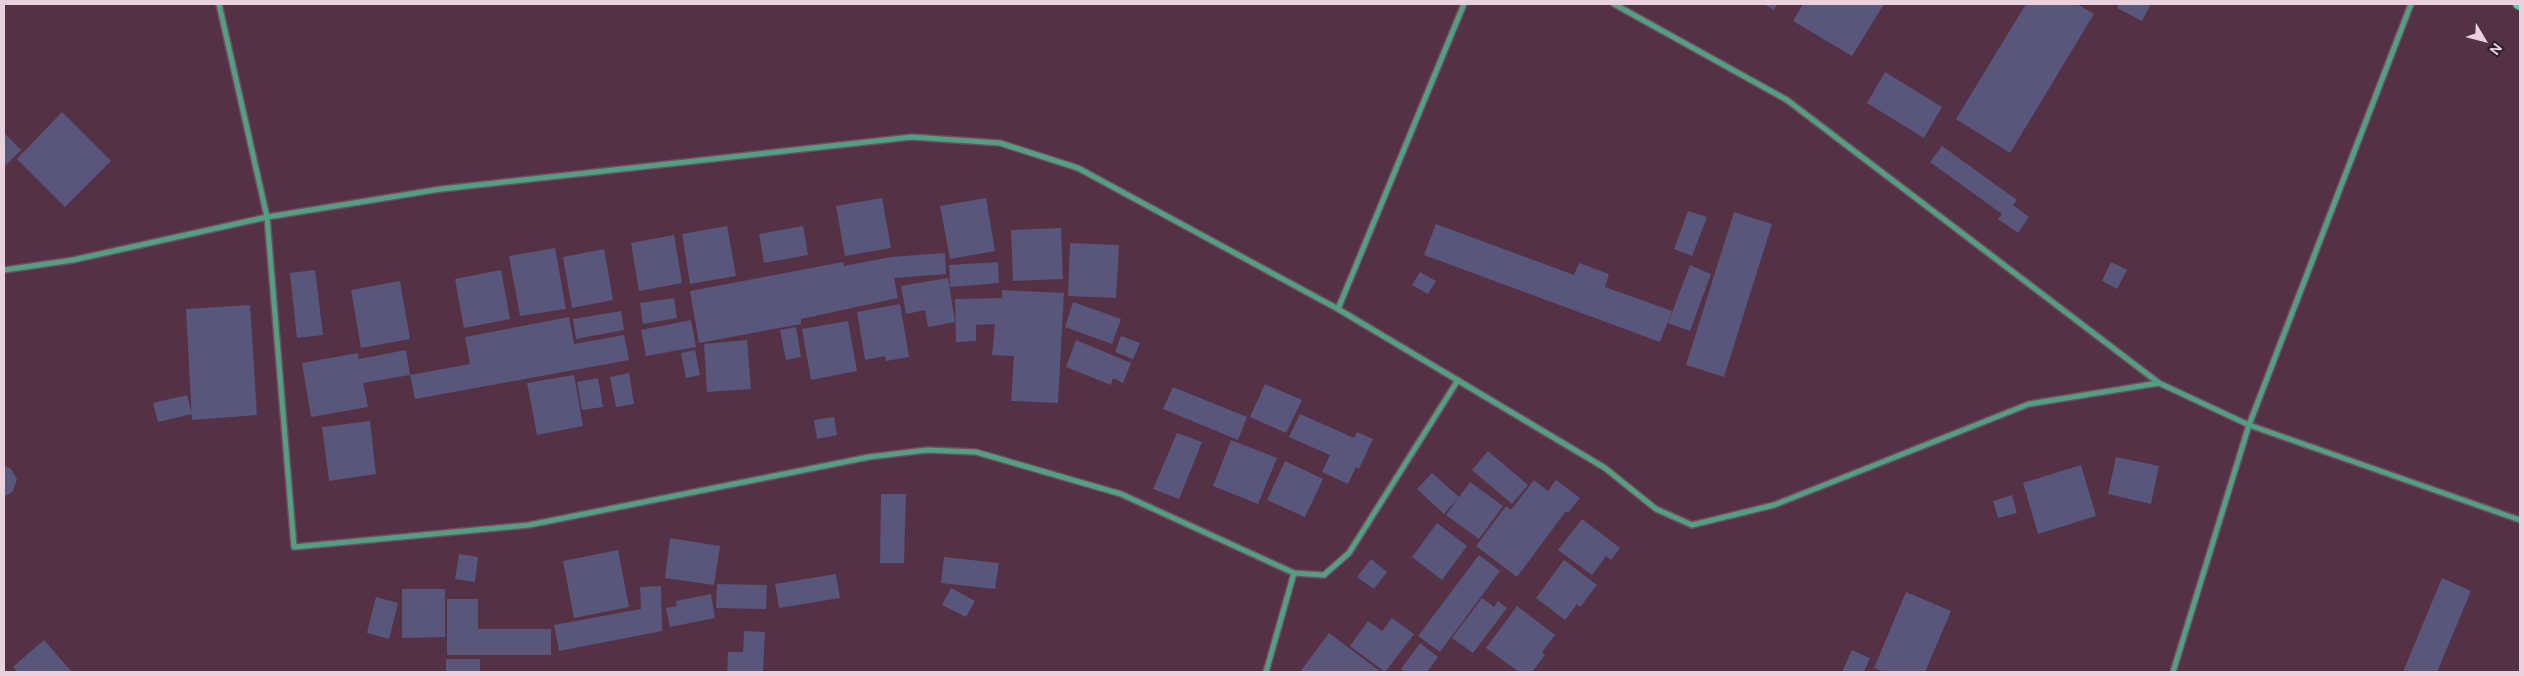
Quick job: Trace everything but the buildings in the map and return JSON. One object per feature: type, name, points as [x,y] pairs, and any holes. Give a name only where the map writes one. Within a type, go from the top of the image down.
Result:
[{"type":"street","points":[[219,4],[267,217],[294,547],[529,525],[869,457],[927,450],[976,452],[1121,494],[1294,573],[1324,575],[1349,553],[1458,380]]},
{"type":"street","points":[[1338,309],[1464,4]]},
{"type":"street","points":[[1614,4],[1787,100],[2159,383],[2249,425],[2520,520]]},
{"type":"street","points":[[2173,672],[2249,425],[2411,4]]},
{"type":"street","points":[[4,270],[73,260],[267,217],[441,189],[912,137],[1000,143],[1078,168],[1338,309],[1605,468],[1656,510],[1692,525],[1774,505],[2030,404],[2159,383]]},
{"type":"street","points":[[1266,672],[1294,573]]}]
